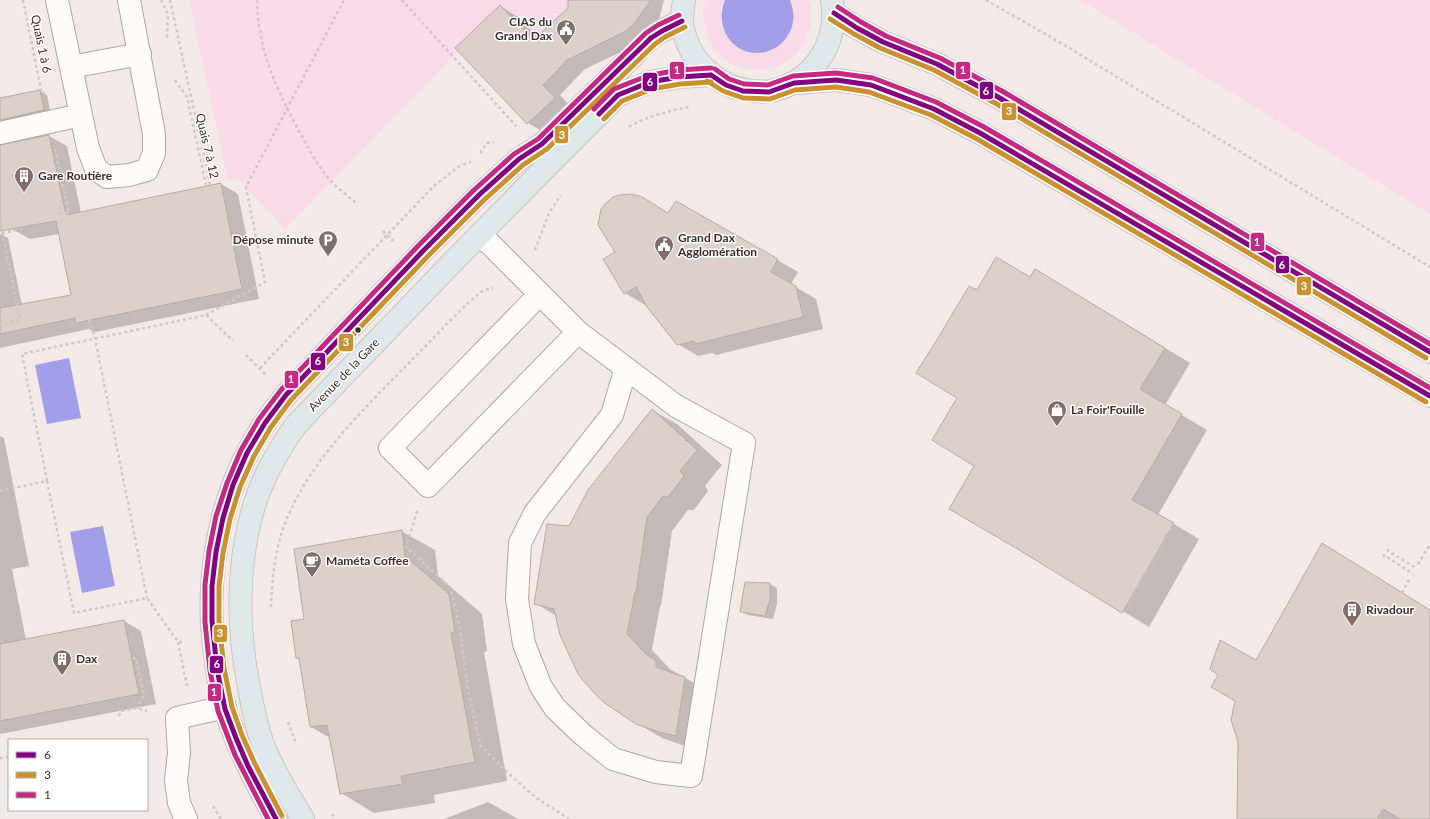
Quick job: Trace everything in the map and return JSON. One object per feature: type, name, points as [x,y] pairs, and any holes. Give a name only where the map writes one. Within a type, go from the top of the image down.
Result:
[{"type":"main road","points":[[794,83],[816,65],[830,41],[833,7]]},
{"type":"main road","points":[[833,7],[857,28],[883,42],[937,64],[998,97],[1430,352]]},
{"type":"main road","points":[[683,10],[687,41],[696,60],[711,75],[726,85],[743,91],[769,92],[794,83],[836,80],[871,84],[934,109],[980,133],[1430,396]]},
{"type":"main road","points":[[276,819],[252,777],[233,731],[225,707],[212,639],[211,593],[216,543],[223,514],[245,456],[268,418],[298,382],[420,254],[479,195],[519,159],[542,144],[629,60],[647,40],[683,10]]},
{"type":"main road","name":"Avenue de la Gare","points":[[303,819],[264,746],[256,720],[246,675],[241,637],[240,599],[247,537],[255,503],[268,470],[284,442],[296,425],[540,172],[618,95],[650,82],[679,77],[711,75]]},
{"type":"lane","points":[[57,0],[88,148],[96,170],[107,178],[129,175],[147,170],[154,153],[154,134],[129,0]]},
{"type":"lane","points":[[71,67],[140,54]]},
{"type":"lane","points":[[0,134],[81,115]]},
{"type":"lane","points":[[480,234],[578,332],[626,368],[676,406],[744,443],[691,776],[656,772],[613,759],[582,734],[555,708],[541,687],[524,644],[517,599],[520,543],[535,513],[612,415],[626,368]]},
{"type":"lane","points":[[540,294],[390,448],[428,486],[578,332]]},
{"type":"lane","points":[[186,819],[179,803],[176,780],[179,753],[177,718],[225,707]]},
{"type":"path","name":"Quais 1 à 6","points":[[23,0],[41,90],[43,90]]},
{"type":"path","points":[[161,0],[168,14],[166,43]]},
{"type":"path","name":"Quais 7 à 12","points":[[170,0],[210,184],[206,185],[187,97],[174,78]]},
{"type":"path","points":[[257,0],[261,38],[265,57],[272,77],[287,108],[322,170],[331,181],[356,204]]},
{"type":"path","points":[[147,598],[74,613],[22,354],[206,315],[265,282],[246,187],[344,0]]},
{"type":"path","points":[[402,0],[518,127]]},
{"type":"path","points":[[986,0],[1079,54],[1430,267]]},
{"type":"path","points":[[625,130],[646,118],[690,106]]},
{"type":"path","points":[[50,122],[69,214],[61,214],[59,206]]},
{"type":"path","points":[[260,368],[438,183],[458,168],[475,160]]},
{"type":"path","points":[[536,249],[549,213],[565,189]]},
{"type":"path","points":[[0,222],[20,320],[0,324]]},
{"type":"path","points":[[2,233],[22,228]]},
{"type":"path","points":[[383,231],[394,241]]},
{"type":"path","points":[[271,613],[275,565],[281,535],[302,487],[341,435],[372,401],[470,301],[484,290],[494,287]]},
{"type":"path","points":[[206,315],[233,341]]},
{"type":"path","points":[[89,320],[95,338],[147,598],[178,642],[188,693]]},
{"type":"path","points":[[246,355],[268,377]]},
{"type":"path","points":[[0,491],[47,480]]},
{"type":"path","points":[[428,486],[422,496],[406,548],[451,588],[460,631],[468,689],[480,745],[535,797],[569,819]]},
{"type":"path","points":[[1418,564],[1430,544]]},
{"type":"path","points":[[1388,549],[1388,551],[1416,568]]},
{"type":"path","points":[[1384,557],[1384,555],[1413,574]]},
{"type":"path","points":[[1402,593],[1410,578]]},
{"type":"path","points":[[127,660],[136,658],[144,696],[137,708]]},
{"type":"path","points":[[119,716],[122,711],[137,708],[147,711]]},
{"type":"path","points":[[286,718],[298,750]]},
{"type":"path","points":[[0,758],[8,757]]},
{"type":"path","points":[[331,812],[334,819]]},
{"type":"shaded area","points":[[189,0],[568,0],[571,15],[533,40],[500,5],[455,48],[458,52],[285,229],[238,179],[228,181]]},
{"type":"shaded area","points":[[706,0],[725,0],[721,9],[733,43],[744,50],[756,53],[793,11],[790,0],[809,0],[811,21],[809,32],[805,42],[799,50],[792,58],[783,64],[762,70],[742,68],[732,64],[724,58],[716,51],[711,43],[706,29],[704,16],[704,4]]},
{"type":"shaded area","points":[[725,0],[790,0],[793,9],[793,20],[789,34],[779,46],[765,52],[747,52],[739,48],[732,43],[723,27],[722,9]]},
{"type":"shaded area","points":[[1080,0],[1430,0],[1430,214]]},
{"type":"shaded area","points":[[69,358],[81,418],[47,424],[35,365]]},
{"type":"shaded area","points":[[103,526],[115,586],[82,593],[70,532]]},
{"type":"building","points":[[568,0],[651,0],[633,25],[626,31],[567,60],[543,85],[555,98],[527,124],[455,48],[500,5],[533,40],[568,8]]},
{"type":"building","points":[[40,90],[44,110],[0,120],[0,98]]},
{"type":"building","points":[[49,135],[66,215],[221,183],[242,289],[76,323],[75,318],[0,334],[0,308],[71,295],[56,221],[0,231],[0,145]]},
{"type":"building","points":[[631,194],[642,197],[668,213],[676,201],[778,259],[771,272],[796,286],[803,317],[695,344],[694,341],[677,345],[647,307],[636,287],[624,294],[603,259],[615,252],[598,225],[601,209],[613,197]]},
{"type":"building","name":"La Foir'Fouille","points":[[996,257],[1030,277],[1035,269],[1165,348],[1140,389],[1182,414],[1132,500],[1174,523],[1122,613],[949,509],[974,466],[932,440],[957,398],[916,373],[969,286],[977,290]]},
{"type":"building","points":[[652,409],[697,450],[680,471],[684,476],[668,497],[663,496],[647,517],[636,592],[627,634],[646,654],[656,661],[656,667],[685,677],[676,736],[636,724],[606,704],[594,693],[578,674],[560,635],[554,609],[534,604],[547,524],[569,526],[588,490]]},
{"type":"building","points":[[402,530],[405,556],[449,594],[455,632],[451,633],[475,762],[401,776],[403,784],[340,794],[327,725],[310,727],[299,658],[296,658],[291,621],[304,619],[294,549]]},
{"type":"building","points":[[1322,543],[1430,610],[1430,819],[1400,819],[1383,809],[1377,819],[1237,819],[1238,742],[1231,720],[1235,701],[1211,687],[1218,675],[1210,669],[1220,640],[1256,660]]},
{"type":"building","points":[[745,582],[770,583],[770,600],[765,616],[740,612]]},
{"type":"building","name":"Dax","points":[[124,620],[139,694],[0,721],[0,644]]},
{"type":"transit line","name":"1","points":[[838,7],[886,36],[940,58],[1002,91],[1430,344]]},
{"type":"transit line","name":"6","points":[[834,13],[883,42],[937,64],[998,97],[1430,352]]},
{"type":"transit line","name":"1","points":[[268,819],[235,755],[218,711],[210,671],[205,622],[205,585],[209,551],[216,516],[227,483],[241,450],[259,419],[281,390],[419,245],[474,190],[514,154],[538,139],[646,33],[658,25],[679,15]]},
{"type":"transit line","name":"3","points":[[830,19],[880,48],[934,70],[995,103],[1426,358]]},
{"type":"transit line","name":"6","points":[[276,819],[248,766],[225,709],[217,669],[212,621],[212,586],[216,552],[223,518],[233,485],[247,453],[265,423],[286,395],[424,250],[479,195],[519,159],[542,144],[651,38],[682,21]]},
{"type":"transit line","name":"3","points":[[282,816],[254,762],[232,707],[224,668],[219,621],[219,586],[223,553],[230,519],[240,487],[254,456],[271,427],[291,400],[429,255],[484,200],[523,165],[547,149],[655,44],[685,27]]},
{"type":"transit line","name":"1","points":[[594,109],[614,89],[647,76],[678,70],[711,68]]},
{"type":"transit line","name":"1","points":[[715,69],[729,79],[744,84],[768,85],[793,76],[836,73],[873,78],[936,102],[984,127],[1430,388]]},
{"type":"transit line","name":"6","points":[[711,75],[726,85],[743,91],[769,92],[794,83],[836,80],[871,85],[934,109],[980,133],[1430,396]]},
{"type":"transit line","name":"6","points":[[599,114],[618,95],[650,82],[679,77],[711,75]]},
{"type":"transit line","name":"3","points":[[707,81],[723,91],[743,98],[770,99],[795,90],[836,87],[869,92],[931,115],[977,139],[1426,402]]},
{"type":"transit line","name":"3","points":[[604,119],[622,101],[652,89],[680,84],[711,82]]},
{"type":"place","name":"CIAS du Grand Dax","points":[[566,46]]},
{"type":"place","name":"Gare Routière","points":[[24,193]]},
{"type":"place","name":"Dépose minute","points":[[328,257]]},
{"type":"place","name":"Grand Dax Agglomération","points":[[664,262]]},
{"type":"place","name":"La Foir'Fouille","points":[[1057,427]]},
{"type":"place","name":"Maméta Coffee","points":[[312,578]]},
{"type":"place","name":"Rivadour","points":[[1352,627]]},
{"type":"place","name":"Dax","points":[[62,676]]}]
